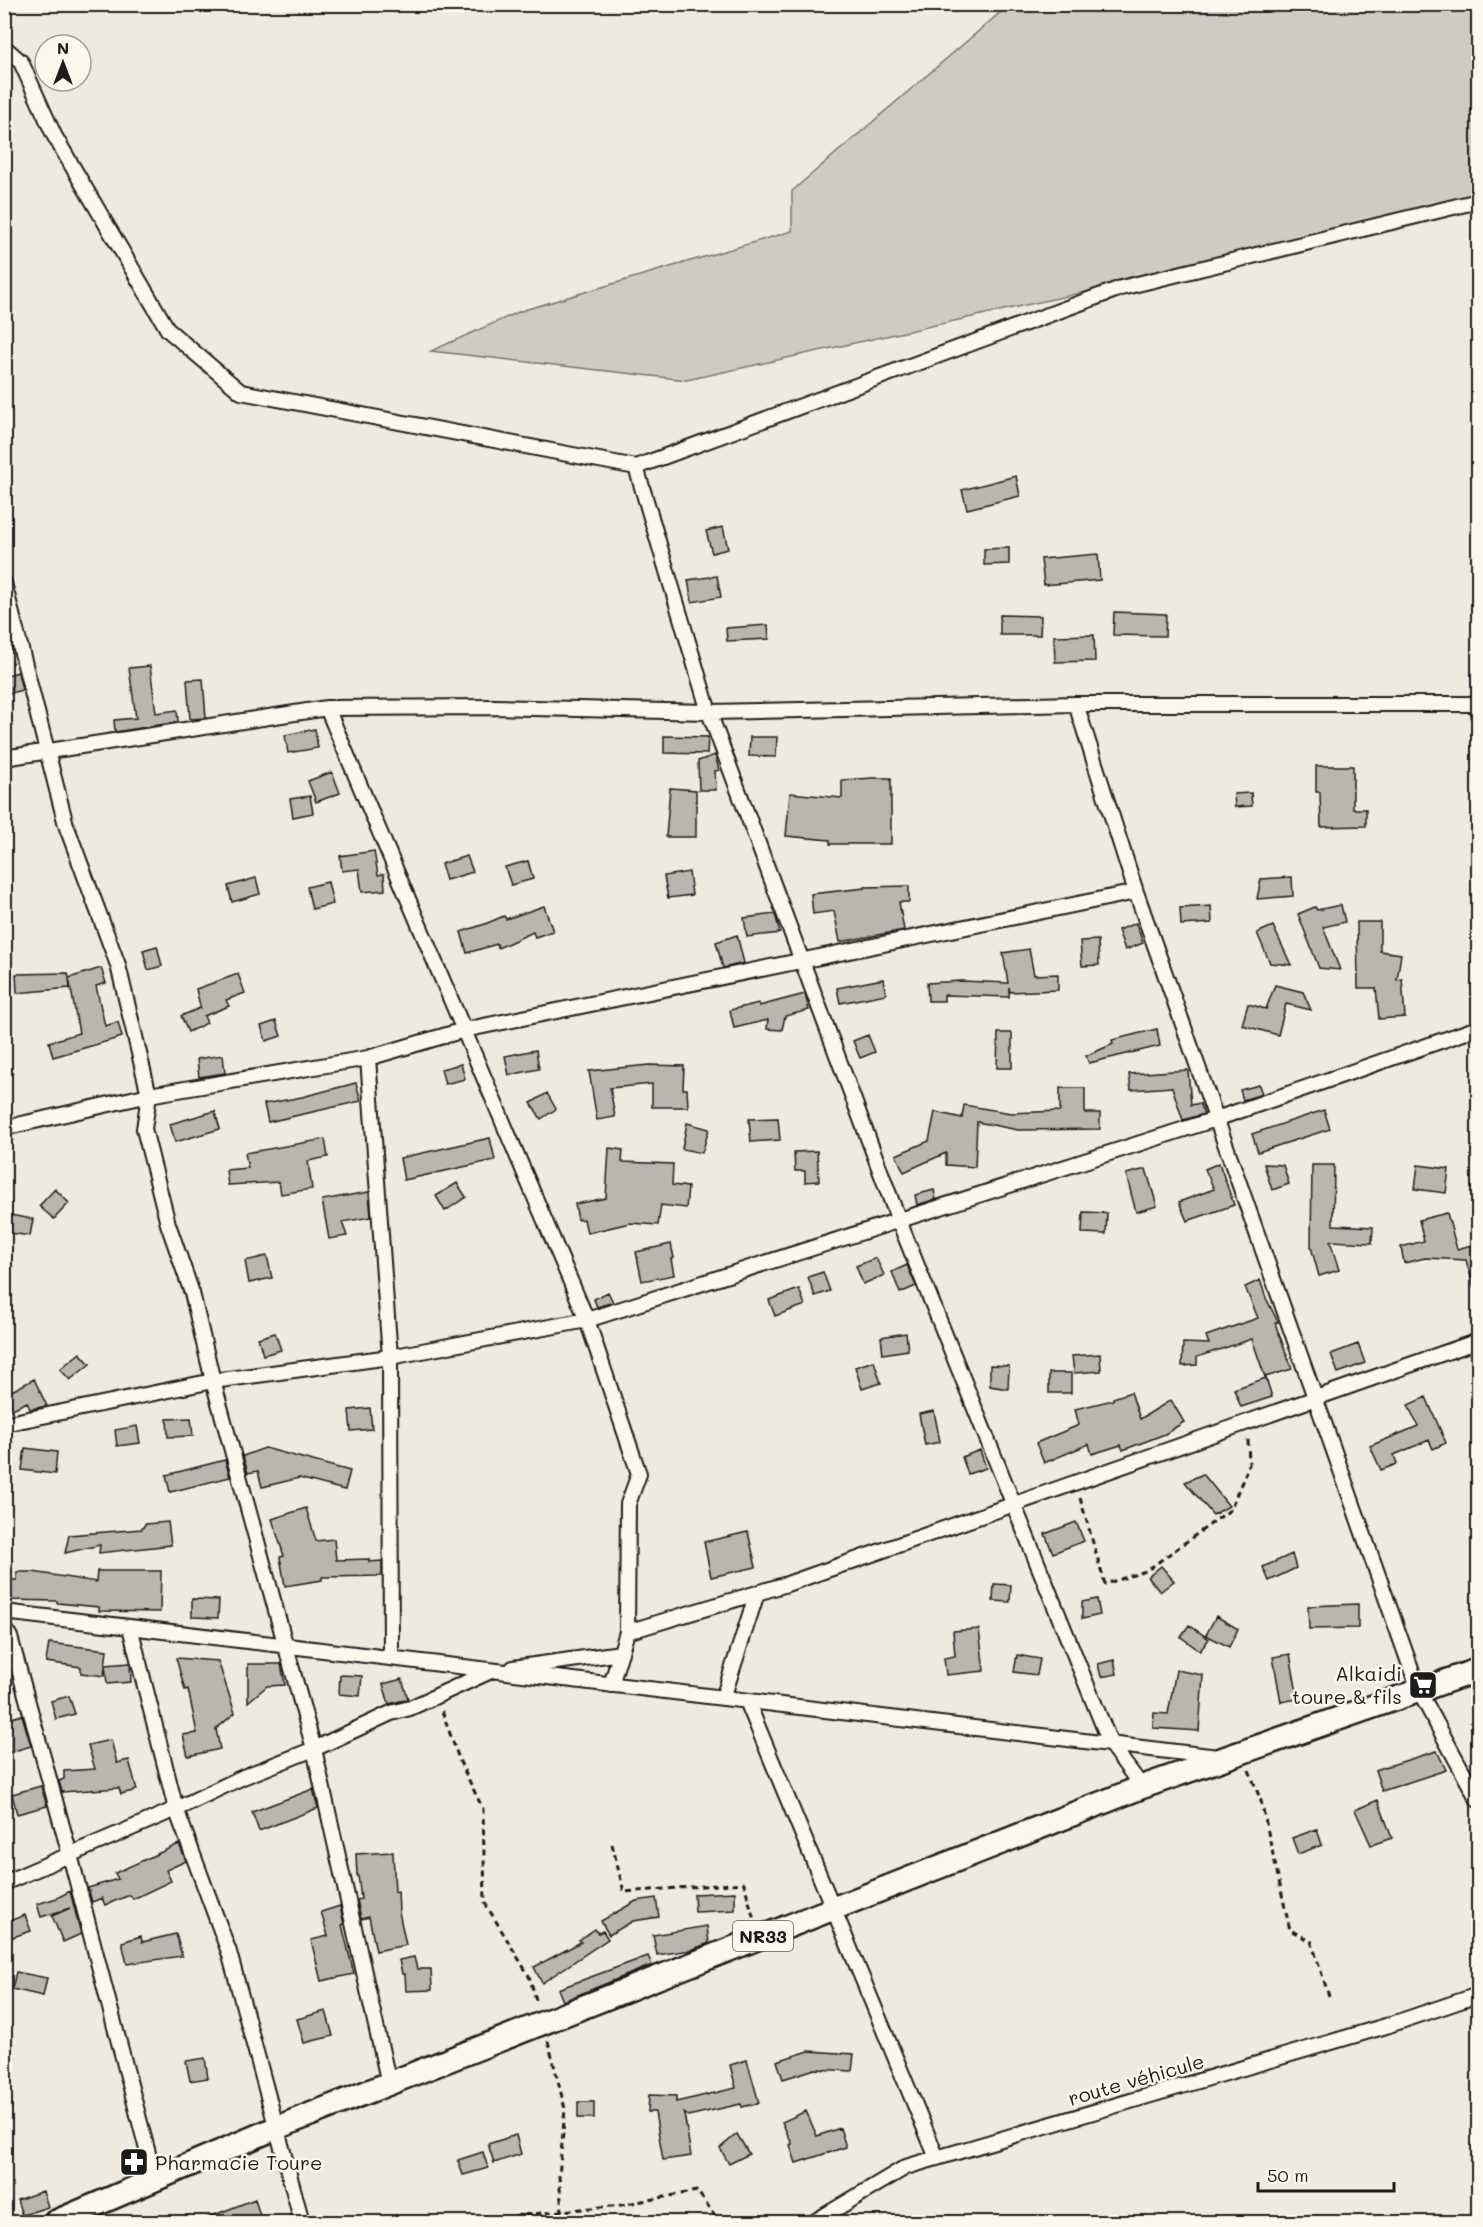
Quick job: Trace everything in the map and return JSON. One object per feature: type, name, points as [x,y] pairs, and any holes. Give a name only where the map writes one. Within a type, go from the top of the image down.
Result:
[{"type":"main road","name":"NR33","points":[[55,2223],[276,2128],[1142,1786],[1479,1670]]},
{"type":"street","points":[[4,46],[21,62],[54,135],[168,330],[241,392],[636,468],[1121,288],[1479,201]]},
{"type":"street","points":[[636,468],[709,712],[898,1221],[1111,1744],[1142,1786]]},
{"type":"street","points":[[4,583],[66,825],[118,965],[149,1095],[144,1129],[168,1224],[192,1293],[213,1381],[314,1749],[389,2084]]},
{"type":"street","points":[[1076,704],[1136,892],[1419,1691],[1479,1800]]},
{"type":"street","points":[[4,758],[327,708],[495,707],[709,712],[1076,704],[1479,704]]},
{"type":"street","points":[[327,708],[587,1320],[639,1474],[628,1504],[627,1632],[611,1685]]},
{"type":"street","points":[[4,1128],[149,1095],[368,1058],[464,1030],[1136,892]]},
{"type":"street","points":[[4,1424],[213,1381],[390,1357],[587,1320],[1216,1119],[1479,1028]]},
{"type":"street","points":[[368,1058],[390,1357],[391,1658]]},
{"type":"street","points":[[627,1632],[787,1584],[1012,1503],[1479,1341]]},
{"type":"street","points":[[723,1698],[757,1593]]},
{"type":"street","points":[[4,1612],[1111,1744],[1234,1755]]},
{"type":"street","points":[[4,1627],[10,1637],[70,1855],[154,2180]]},
{"type":"street","points":[[130,1627],[176,1809],[228,1952],[302,2223]]},
{"type":"street","points":[[4,1883],[491,1671],[621,1653]]},
{"type":"street","points":[[747,1701],[937,2158]]},
{"type":"street","name":"route véhicule","points":[[814,2223],[906,2168],[1386,2026],[1479,1995]]},
{"type":"path","points":[[1076,1481],[1105,1584],[1146,1570],[1230,1510],[1249,1465],[1248,1422]]},
{"type":"path","points":[[436,1695],[460,1762],[483,1809],[485,1903],[529,1976],[565,2109],[559,2176],[562,2211]]},
{"type":"path","points":[[1234,1755],[1261,1801],[1290,1930],[1311,1941],[1329,1996]]},
{"type":"path","points":[[612,1844],[624,1892],[744,1883],[759,1938]]},
{"type":"path","points":[[483,2219],[621,2205],[696,2191],[720,2223]]},
{"type":"shaded area","points":[[1009,5],[1478,5],[1478,205],[687,380],[431,351],[521,311],[792,231],[792,191]]},
{"type":"building","points":[[1016,476],[1020,496],[967,509],[962,490]]},
{"type":"building","points":[[723,527],[728,549],[712,553],[706,531]]},
{"type":"building","points":[[1009,548],[1009,564],[984,565],[984,549]]},
{"type":"building","points":[[1098,554],[1100,580],[1044,585],[1041,559]]},
{"type":"building","points":[[717,576],[721,597],[692,602],[688,580]]},
{"type":"building","points":[[1114,612],[1166,614],[1165,636],[1113,635]]},
{"type":"building","points":[[1000,615],[1041,616],[1040,635],[1000,635]]},
{"type":"building","points":[[768,625],[769,639],[727,641],[726,628]]},
{"type":"building","points":[[1094,635],[1095,661],[1055,662],[1054,636]]},
{"type":"building","points":[[150,666],[156,713],[177,710],[178,722],[115,732],[114,720],[136,718],[129,668]]},
{"type":"building","points":[[18,672],[22,690],[4,695],[4,676]]},
{"type":"building","points":[[203,679],[206,718],[190,719],[187,680]]},
{"type":"building","points":[[315,729],[318,748],[288,753],[285,735]]},
{"type":"building","points":[[664,736],[708,737],[707,754],[664,753]]},
{"type":"building","points":[[750,737],[777,737],[776,757],[749,756]]},
{"type":"building","points":[[715,755],[719,770],[715,771],[716,790],[699,790],[698,761]]},
{"type":"building","points":[[1316,766],[1353,766],[1353,809],[1366,809],[1366,826],[1321,827],[1320,792],[1316,792]]},
{"type":"building","points":[[332,772],[340,793],[316,802],[308,781]]},
{"type":"building","points":[[891,778],[891,844],[830,844],[830,840],[786,836],[790,793],[842,798],[842,780]]},
{"type":"building","points":[[670,788],[696,790],[696,837],[666,837]]},
{"type":"building","points":[[1251,793],[1252,806],[1235,807],[1234,794]]},
{"type":"building","points":[[310,796],[313,813],[293,817],[290,799]]},
{"type":"building","points":[[374,851],[378,875],[384,874],[385,890],[362,892],[359,869],[342,871],[340,856]]},
{"type":"building","points":[[467,856],[473,872],[446,880],[441,864]]},
{"type":"building","points":[[528,861],[533,879],[511,885],[505,867]]},
{"type":"building","points":[[689,872],[692,895],[668,898],[664,876]]},
{"type":"building","points":[[1292,877],[1293,896],[1257,899],[1261,879]]},
{"type":"building","points":[[256,878],[260,894],[232,902],[228,886]]},
{"type":"building","points":[[328,882],[333,904],[312,909],[307,887]]},
{"type":"building","points":[[909,886],[909,902],[899,902],[904,930],[840,942],[834,911],[813,914],[811,894],[865,887]]},
{"type":"building","points":[[1341,905],[1345,922],[1323,927],[1340,970],[1319,968],[1298,914],[1315,907],[1317,910]]},
{"type":"building","points":[[544,906],[553,931],[535,937],[533,932],[498,948],[497,944],[467,953],[461,932],[504,916],[506,919]]},
{"type":"building","points":[[1211,906],[1212,923],[1181,925],[1180,908]]},
{"type":"building","points":[[775,914],[780,933],[747,937],[744,918]]},
{"type":"building","points":[[1357,922],[1380,922],[1380,951],[1401,954],[1397,980],[1402,979],[1405,1017],[1379,1019],[1376,988],[1358,988]]},
{"type":"building","points":[[1136,923],[1143,943],[1125,950],[1118,930]]},
{"type":"building","points":[[1273,926],[1291,965],[1270,963],[1257,933]]},
{"type":"building","points":[[737,935],[744,963],[723,968],[716,942]]},
{"type":"building","points":[[1098,940],[1099,965],[1082,966],[1080,941]]},
{"type":"building","points":[[157,946],[162,966],[148,970],[143,950]]},
{"type":"building","points":[[1029,949],[1034,975],[1058,974],[1058,990],[1010,992],[1009,987],[1009,997],[944,995],[944,1001],[928,1001],[927,983],[961,981],[1008,983],[1003,953]]},
{"type":"building","points":[[101,968],[106,983],[96,986],[105,1026],[118,1022],[122,1037],[53,1057],[49,1042],[79,1033],[69,978]]},
{"type":"building","points":[[68,973],[70,988],[17,993],[16,974]]},
{"type":"building","points":[[238,974],[245,993],[226,1000],[229,1006],[204,1016],[207,1023],[188,1032],[181,1016],[200,1008],[201,1010],[196,989]]},
{"type":"building","points":[[883,979],[886,994],[840,1003],[837,988]]},
{"type":"building","points":[[1275,985],[1303,992],[1311,1010],[1286,1004],[1278,1035],[1242,1025],[1248,1004],[1266,1009]]},
{"type":"building","points":[[805,994],[809,1010],[785,1016],[782,1030],[767,1029],[768,1020],[734,1028],[730,1010],[759,1003],[759,1006]]},
{"type":"building","points":[[276,1021],[281,1036],[266,1041],[261,1026]]},
{"type":"building","points":[[1157,1029],[1160,1046],[1089,1063],[1086,1056],[1113,1044],[1112,1040]]},
{"type":"building","points":[[998,1033],[1012,1033],[1012,1068],[997,1068]]},
{"type":"building","points":[[868,1035],[875,1052],[860,1058],[853,1041]]},
{"type":"building","points":[[536,1050],[539,1069],[509,1075],[505,1056]]},
{"type":"building","points":[[223,1055],[225,1073],[199,1077],[197,1059]]},
{"type":"building","points":[[461,1064],[465,1079],[445,1084],[441,1069]]},
{"type":"building","points":[[649,1065],[684,1066],[683,1089],[687,1089],[688,1107],[652,1107],[652,1084],[610,1088],[615,1117],[597,1120],[589,1071]]},
{"type":"building","points":[[1188,1070],[1191,1105],[1200,1103],[1204,1114],[1183,1120],[1172,1087],[1131,1090],[1129,1074]]},
{"type":"building","points":[[356,1083],[361,1101],[268,1122],[264,1104]]},
{"type":"building","points":[[1259,1085],[1262,1094],[1243,1100],[1240,1090]]},
{"type":"building","points":[[1060,1088],[1085,1088],[1085,1113],[1100,1113],[1100,1129],[1018,1130],[977,1122],[975,1167],[946,1165],[946,1153],[904,1172],[896,1155],[929,1141],[935,1112],[962,1118],[964,1105],[1011,1113],[1060,1111]]},
{"type":"building","points":[[547,1093],[556,1109],[541,1119],[531,1103]]},
{"type":"building","points":[[1324,1110],[1330,1129],[1258,1152],[1252,1134]]},
{"type":"building","points":[[215,1111],[220,1129],[175,1142],[170,1124]]},
{"type":"building","points":[[778,1118],[780,1140],[751,1142],[749,1119]]},
{"type":"building","points":[[687,1123],[709,1129],[702,1153],[682,1149]]},
{"type":"building","points":[[490,1138],[495,1160],[404,1180],[400,1158]]},
{"type":"building","points":[[325,1139],[328,1157],[308,1161],[312,1189],[281,1194],[279,1182],[228,1185],[226,1170],[248,1168],[245,1153]]},
{"type":"building","points":[[609,1148],[623,1150],[622,1162],[673,1164],[672,1185],[688,1187],[686,1208],[661,1205],[658,1225],[630,1223],[587,1233],[584,1219],[578,1220],[575,1204],[606,1198]]},
{"type":"building","points":[[817,1151],[819,1181],[805,1182],[805,1171],[795,1171],[794,1152]]},
{"type":"building","points":[[1219,1163],[1234,1205],[1187,1221],[1179,1202],[1214,1189],[1205,1169]]},
{"type":"building","points":[[1264,1164],[1283,1165],[1289,1184],[1272,1190]]},
{"type":"building","points":[[1312,1165],[1334,1165],[1333,1225],[1373,1227],[1372,1243],[1330,1241],[1339,1270],[1319,1276],[1311,1247]]},
{"type":"building","points":[[1418,1165],[1449,1169],[1446,1193],[1415,1189]]},
{"type":"building","points":[[1146,1169],[1157,1206],[1136,1212],[1126,1174]]},
{"type":"building","points":[[457,1183],[466,1197],[445,1211],[436,1196]]},
{"type":"building","points":[[55,1189],[69,1203],[54,1219],[39,1206]]},
{"type":"building","points":[[934,1190],[936,1199],[917,1205],[915,1195]]},
{"type":"building","points":[[369,1192],[371,1217],[342,1222],[347,1236],[329,1239],[322,1200]]},
{"type":"building","points":[[1083,1212],[1107,1213],[1106,1234],[1082,1233]]},
{"type":"building","points":[[1447,1213],[1457,1249],[1479,1243],[1479,1288],[1474,1288],[1466,1260],[1425,1258],[1404,1263],[1401,1247],[1424,1241],[1419,1220]]},
{"type":"building","points":[[4,1214],[33,1219],[30,1236],[4,1232]]},
{"type":"building","points":[[671,1244],[674,1275],[642,1281],[636,1252]]},
{"type":"building","points":[[267,1256],[272,1278],[249,1283],[245,1261]]},
{"type":"building","points":[[876,1258],[884,1275],[863,1284],[856,1266]]},
{"type":"building","points":[[907,1265],[916,1286],[900,1293],[892,1272]]},
{"type":"building","points":[[823,1272],[830,1291],[815,1296],[808,1277]]},
{"type":"building","points":[[1260,1280],[1278,1322],[1275,1323],[1292,1369],[1265,1377],[1252,1339],[1197,1357],[1197,1365],[1182,1366],[1183,1343],[1209,1344],[1206,1336],[1258,1318],[1245,1287]]},
{"type":"building","points":[[799,1289],[805,1305],[775,1316],[769,1300]]},
{"type":"building","points":[[608,1292],[613,1302],[597,1307],[594,1299]]},
{"type":"building","points":[[275,1333],[281,1350],[263,1355],[258,1338]]},
{"type":"building","points":[[906,1333],[908,1350],[883,1354],[881,1337]]},
{"type":"building","points":[[1358,1344],[1365,1363],[1338,1373],[1331,1354]]},
{"type":"building","points":[[80,1353],[90,1364],[70,1380],[60,1369]]},
{"type":"building","points":[[1100,1354],[1101,1371],[1074,1373],[1072,1356]]},
{"type":"building","points":[[874,1361],[881,1383],[862,1389],[855,1367]]},
{"type":"building","points":[[990,1365],[1009,1366],[1008,1389],[990,1386]]},
{"type":"building","points":[[1049,1373],[1071,1373],[1071,1393],[1049,1393]]},
{"type":"building","points":[[1266,1378],[1272,1397],[1241,1407],[1234,1389]]},
{"type":"building","points":[[34,1379],[47,1406],[30,1409],[27,1402],[4,1413],[4,1395]]},
{"type":"building","points":[[1131,1392],[1140,1419],[1171,1400],[1184,1422],[1165,1434],[1123,1450],[1121,1445],[1092,1454],[1089,1444],[1044,1463],[1036,1443],[1079,1425],[1075,1409],[1113,1400],[1113,1398]]},
{"type":"building","points":[[1426,1397],[1446,1443],[1433,1449],[1429,1440],[1394,1455],[1397,1464],[1381,1470],[1370,1446],[1418,1426],[1408,1405]]},
{"type":"building","points":[[370,1408],[372,1429],[351,1431],[349,1410]]},
{"type":"building","points":[[934,1411],[940,1442],[925,1445],[919,1414]]},
{"type":"building","points":[[191,1418],[193,1436],[168,1437],[167,1419]]},
{"type":"building","points":[[137,1426],[140,1443],[117,1446],[115,1430]]},
{"type":"building","points":[[25,1448],[57,1452],[55,1474],[22,1470]]},
{"type":"building","points":[[265,1448],[350,1471],[345,1490],[299,1478],[262,1487],[258,1471],[248,1473],[243,1456]]},
{"type":"building","points":[[980,1450],[986,1468],[968,1474],[962,1457]]},
{"type":"building","points":[[225,1460],[230,1477],[170,1492],[166,1475]]},
{"type":"building","points":[[1203,1474],[1229,1506],[1213,1515],[1185,1482]]},
{"type":"building","points":[[306,1508],[316,1541],[334,1539],[336,1560],[382,1561],[382,1576],[322,1577],[322,1580],[285,1586],[280,1557],[284,1556],[272,1519]]},
{"type":"building","points":[[168,1522],[171,1545],[99,1553],[100,1545],[65,1553],[69,1535],[142,1529],[145,1524]]},
{"type":"building","points":[[1076,1522],[1084,1541],[1053,1553],[1045,1534]]},
{"type":"building","points":[[748,1532],[756,1567],[711,1577],[704,1542]]},
{"type":"building","points":[[1292,1554],[1296,1568],[1269,1581],[1263,1567]]},
{"type":"building","points":[[1161,1566],[1174,1581],[1160,1592],[1148,1577]]},
{"type":"building","points":[[97,1571],[161,1571],[160,1612],[99,1611],[99,1607],[57,1603],[57,1601],[10,1600],[10,1580],[17,1580],[17,1572],[33,1572],[96,1582]]},
{"type":"building","points":[[994,1584],[1011,1585],[1010,1602],[993,1601]]},
{"type":"building","points":[[192,1599],[219,1600],[218,1618],[192,1617]]},
{"type":"building","points":[[1097,1599],[1100,1615],[1082,1619],[1082,1602]]},
{"type":"building","points":[[1358,1604],[1358,1628],[1309,1629],[1308,1606]]},
{"type":"building","points":[[1216,1616],[1238,1629],[1229,1647],[1206,1635]]},
{"type":"building","points":[[1189,1625],[1209,1639],[1200,1651],[1181,1637]]},
{"type":"building","points":[[979,1629],[984,1671],[946,1675],[944,1658],[955,1656],[953,1631]]},
{"type":"building","points":[[49,1643],[107,1650],[104,1676],[81,1673],[81,1667],[46,1662]]},
{"type":"building","points":[[1290,1654],[1298,1699],[1281,1702],[1273,1657]]},
{"type":"building","points":[[1017,1655],[1040,1659],[1037,1675],[1014,1672]]},
{"type":"building","points":[[176,1658],[218,1661],[235,1713],[216,1729],[220,1749],[188,1756],[183,1735],[197,1733],[188,1689],[185,1690]]},
{"type":"building","points":[[1114,1660],[1117,1674],[1101,1677],[1098,1664]]},
{"type":"building","points":[[130,1663],[131,1682],[107,1684],[105,1665]]},
{"type":"building","points":[[248,1664],[281,1664],[285,1685],[267,1686],[248,1702]]},
{"type":"building","points":[[1176,1670],[1203,1675],[1199,1731],[1153,1728],[1154,1713],[1168,1714]]},
{"type":"building","points":[[340,1675],[362,1676],[360,1696],[339,1694]]},
{"type":"building","points":[[402,1679],[408,1699],[389,1704],[383,1684]]},
{"type":"building","points":[[69,1696],[75,1714],[56,1719],[51,1701]]},
{"type":"building","points":[[22,1715],[31,1746],[4,1754],[4,1720]]},
{"type":"building","points":[[111,1740],[117,1763],[129,1760],[137,1790],[121,1794],[119,1788],[62,1792],[59,1781],[64,1779],[64,1771],[95,1769],[88,1745]]},
{"type":"building","points":[[1437,1751],[1446,1770],[1382,1791],[1375,1770]]},
{"type":"building","points":[[41,1786],[47,1806],[17,1814],[12,1794]]},
{"type":"building","points":[[313,1789],[318,1808],[259,1831],[252,1812]]},
{"type":"building","points":[[1378,1800],[1392,1838],[1371,1845],[1355,1810]]},
{"type":"building","points":[[1317,1829],[1322,1845],[1298,1854],[1292,1838]]},
{"type":"building","points":[[179,1844],[186,1861],[166,1870],[171,1881],[133,1899],[130,1895],[105,1905],[102,1898],[92,1902],[88,1888],[118,1879],[115,1873]]},
{"type":"building","points":[[393,1852],[395,1892],[398,1891],[399,1912],[406,1945],[376,1951],[369,1917],[361,1919],[357,1900],[361,1899],[356,1854]]},
{"type":"building","points":[[70,1891],[81,1934],[63,1942],[52,1916],[70,1908],[41,1917],[37,1904]]},
{"type":"building","points":[[735,1892],[735,1910],[695,1912],[694,1894]]},
{"type":"building","points":[[656,1898],[659,1917],[633,1921],[609,1935],[601,1921],[636,1901]]},
{"type":"building","points":[[340,1906],[344,1924],[342,1925],[354,1974],[321,1981],[311,1940],[328,1936],[321,1912]]},
{"type":"building","points":[[25,1915],[31,1931],[4,1940],[4,1923]]},
{"type":"building","points":[[707,1926],[709,1943],[691,1950],[657,1955],[653,1935]]},
{"type":"building","points":[[595,1929],[598,1933],[603,1931],[608,1939],[542,1983],[534,1967],[581,1942],[579,1940]]},
{"type":"building","points":[[176,1934],[182,1956],[127,1964],[122,1942],[141,1936],[142,1942]]},
{"type":"building","points":[[648,1956],[652,1965],[563,2001],[558,1989]]},
{"type":"building","points":[[414,1957],[417,1969],[431,1969],[432,1990],[406,1991],[405,1974],[402,1974],[399,1960]]},
{"type":"building","points":[[16,1972],[47,1978],[43,1996],[12,1989]]},
{"type":"building","points":[[326,2011],[333,2036],[304,2043],[297,2019]]},
{"type":"building","points":[[809,2051],[854,2054],[852,2071],[815,2069],[783,2079],[777,2061]]},
{"type":"building","points":[[205,2058],[208,2078],[190,2081],[186,2061]]},
{"type":"building","points":[[747,2060],[759,2103],[742,2107],[741,2104],[688,2116],[684,2113],[691,2156],[663,2160],[655,2112],[648,2112],[649,2095],[676,2096],[676,2102],[736,2088],[730,2065]]},
{"type":"building","points":[[578,2102],[594,2102],[594,2118],[578,2118]]},
{"type":"building","points":[[806,2111],[817,2136],[840,2128],[846,2147],[796,2163],[790,2145],[792,2144],[782,2122]]},
{"type":"building","points":[[737,2134],[749,2154],[729,2164],[720,2148]]},
{"type":"building","points":[[516,2135],[521,2154],[494,2163],[488,2144]]},
{"type":"building","points":[[483,2152],[488,2168],[463,2175],[458,2160]]},
{"type":"building","points":[[43,2191],[48,2207],[22,2215],[17,2200]]},
{"type":"building","points":[[255,2199],[262,2223],[200,2223],[199,2221]]},
{"type":"place","name":"Alkaidi toure & fils","points":[[1423,1685]]},
{"type":"place","name":"Pharmacie Toure","points":[[134,2162]]}]
